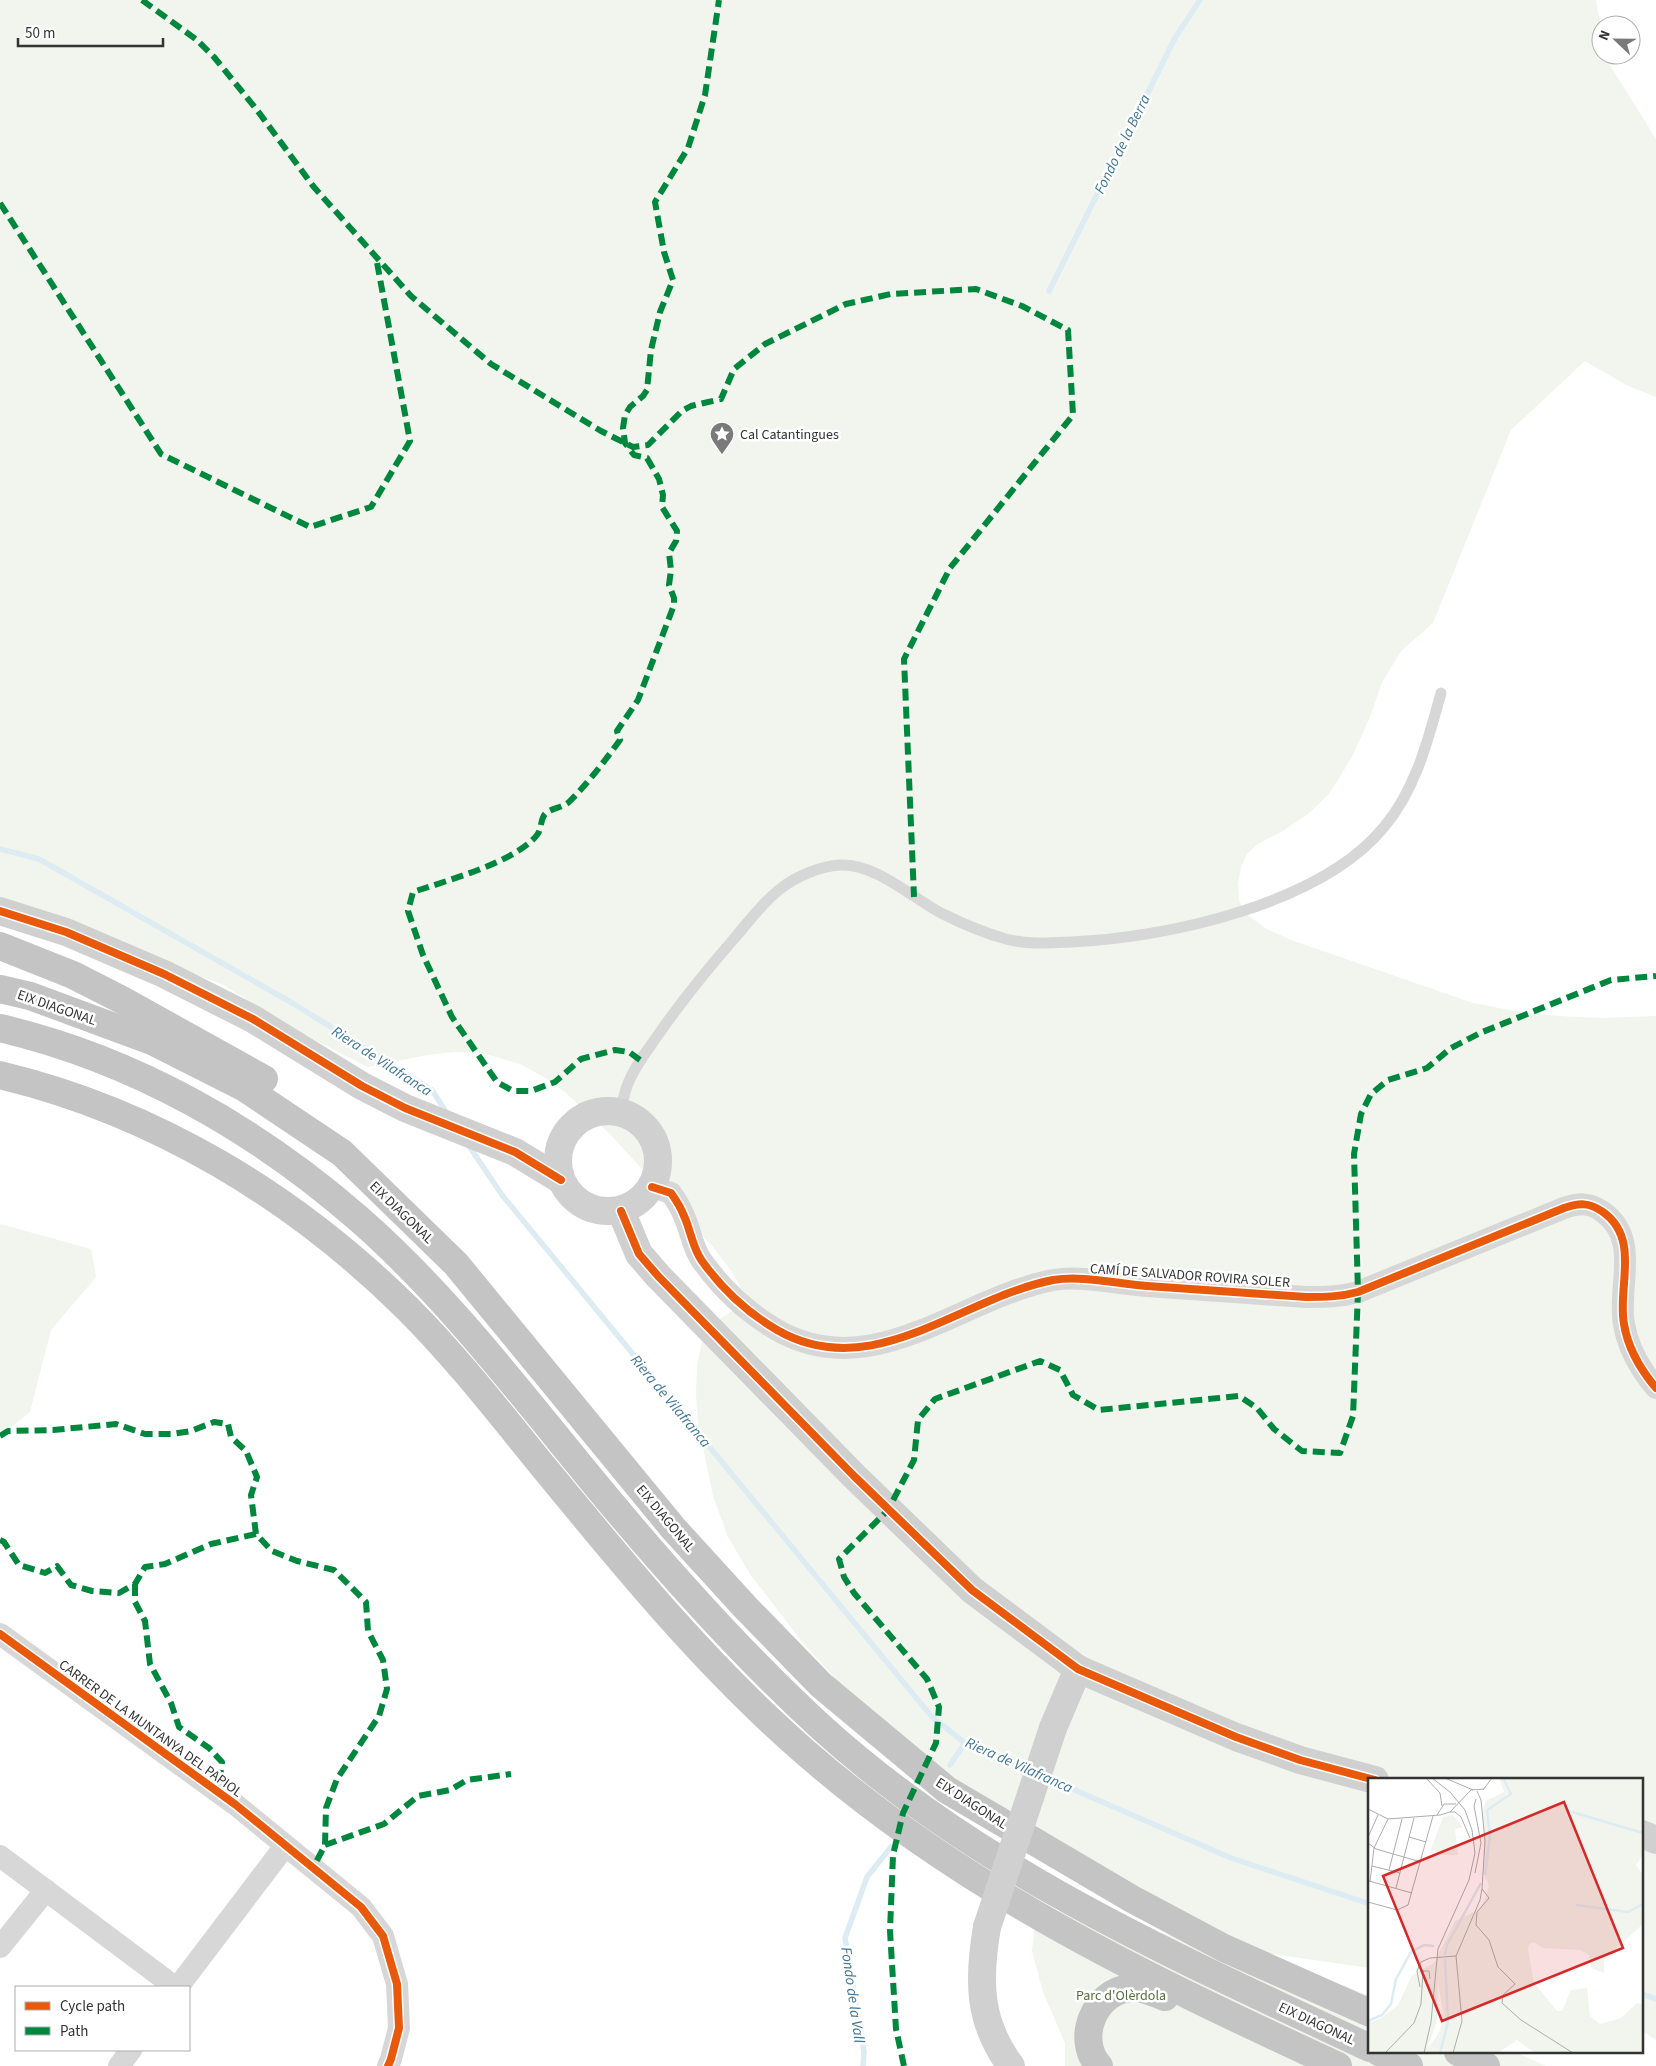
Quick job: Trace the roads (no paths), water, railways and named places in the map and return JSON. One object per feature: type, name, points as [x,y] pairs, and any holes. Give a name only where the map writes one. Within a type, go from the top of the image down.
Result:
[{"type":"highway","points":[[0,946],[73,975],[256,1074],[322,1123],[342,1153]]},
{"type":"highway","name":"EIX DIAGONAL","points":[[0,989],[30,996],[152,1041],[245,1088],[342,1153],[456,1264],[673,1528],[746,1608],[821,1684],[947,1790],[1132,1899],[1224,1948],[1368,2012]]},
{"type":"highway","name":"EIX DIAGONAL","points":[[0,1028],[44,1040],[113,1065],[202,1108],[273,1151],[302,1172],[358,1219],[412,1270],[460,1322],[600,1491],[720,1628],[826,1731],[881,1777],[938,1820],[1016,1870],[1127,1932],[1368,2047]]},
{"type":"highway","points":[[0,1074],[67,1094],[123,1115],[169,1136],[252,1182],[300,1216],[368,1271],[410,1312],[494,1405],[597,1532],[690,1638],[750,1701],[804,1751],[863,1800],[917,1841],[970,1876],[1136,1970],[1338,2066]]},
{"type":"highway","points":[[1099,2066],[1090,2051],[1088,2040],[1092,2016],[1109,1996],[1130,1988],[1140,1988],[1260,2030]]},
{"type":"highway","points":[[1383,2054],[1408,2066]]},
{"type":"highway","points":[[1462,2054],[1486,2066]]},
{"type":"street","points":[[0,911],[66,932],[164,974],[253,1019],[362,1086],[405,1108],[516,1152],[561,1180]]},
{"type":"street","points":[[603,1111],[620,1112],[634,1117],[647,1128],[656,1144],[659,1160],[652,1186],[637,1203],[621,1211],[593,1210],[577,1201],[561,1180],[558,1163],[559,1152],[564,1136],[577,1121],[592,1113],[603,1111]]},
{"type":"street","points":[[516,1152],[564,1136]]},
{"type":"street","name":"CAMÍ DE SALVADOR ROVIRA SOLER","points":[[652,1186],[671,1193],[684,1217],[694,1246],[702,1260],[724,1287],[752,1313],[790,1337],[811,1345],[853,1349],[885,1343],[1020,1289],[1054,1280],[1083,1279],[1146,1286],[1306,1297],[1332,1298],[1345,1296],[1564,1208],[1582,1203],[1607,1214],[1621,1236],[1625,1252],[1626,1274],[1623,1322],[1630,1349],[1637,1363],[1656,1388]]},
{"type":"street","points":[[621,1211],[639,1254],[658,1276],[854,1476],[972,1590],[1078,1669],[1236,1738],[1300,1760],[1368,1778]]},
{"type":"street","name":"CARRER DE LA MUNTANYA DEL PAPIOL","points":[[3,1644],[236,1805],[361,1906],[383,1936],[396,1984],[398,2028],[388,2066]]},
{"type":"street","points":[[1012,2066],[1002,2054],[991,2033],[984,2011],[981,1968],[987,1927],[1053,1728],[1078,1669]]},
{"type":"street","points":[[1644,1835],[1656,1840]]},
{"type":"street","points":[[177,1986],[285,1846]]},
{"type":"street","points":[[0,1856],[175,1986]]},
{"type":"street","points":[[0,1947],[46,1890]]},
{"type":"street","points":[[119,2066],[130,2051]]},
{"type":"lane","points":[[620,1112],[628,1084],[640,1060],[704,973],[755,914],[780,889],[810,872],[840,865],[868,869],[942,913],[981,931],[1008,940],[1037,943],[1105,941],[1149,934],[1218,918],[1263,905],[1316,879],[1356,856],[1384,828],[1407,795],[1427,745],[1441,693]]},
{"type":"waterway","name":"Fondo de la Berra","points":[[1049,291],[1175,38],[1200,0]]},
{"type":"waterway","name":"Riera de Vilafranca","points":[[0,849],[39,859],[294,1004],[432,1090],[448,1115]]},
{"type":"waterway","name":"Riera de Vilafranca","points":[[467,1143],[502,1195],[932,1717],[965,1743],[1032,1772]]},
{"type":"waterway","name":"Fondo de la Vall","points":[[950,1765],[965,1743]]},
{"type":"waterway","name":"Riera de Vilafranca","points":[[1045,1777],[1231,1858],[1368,1903]]},
{"type":"waterway","name":"Fondo de la Vall","points":[[863,2066],[864,2052],[845,1938],[867,1877],[891,1847]]},
{"type":"waterway","name":"Riera de Vilafranca","points":[[1644,1995],[1656,1999]]},
{"type":"place","name":"Cal Catantingues","points":[[722,455]]},
{"type":"park label","name":"Parc d'Olèrdola","points":[[1121,1995]]}]
